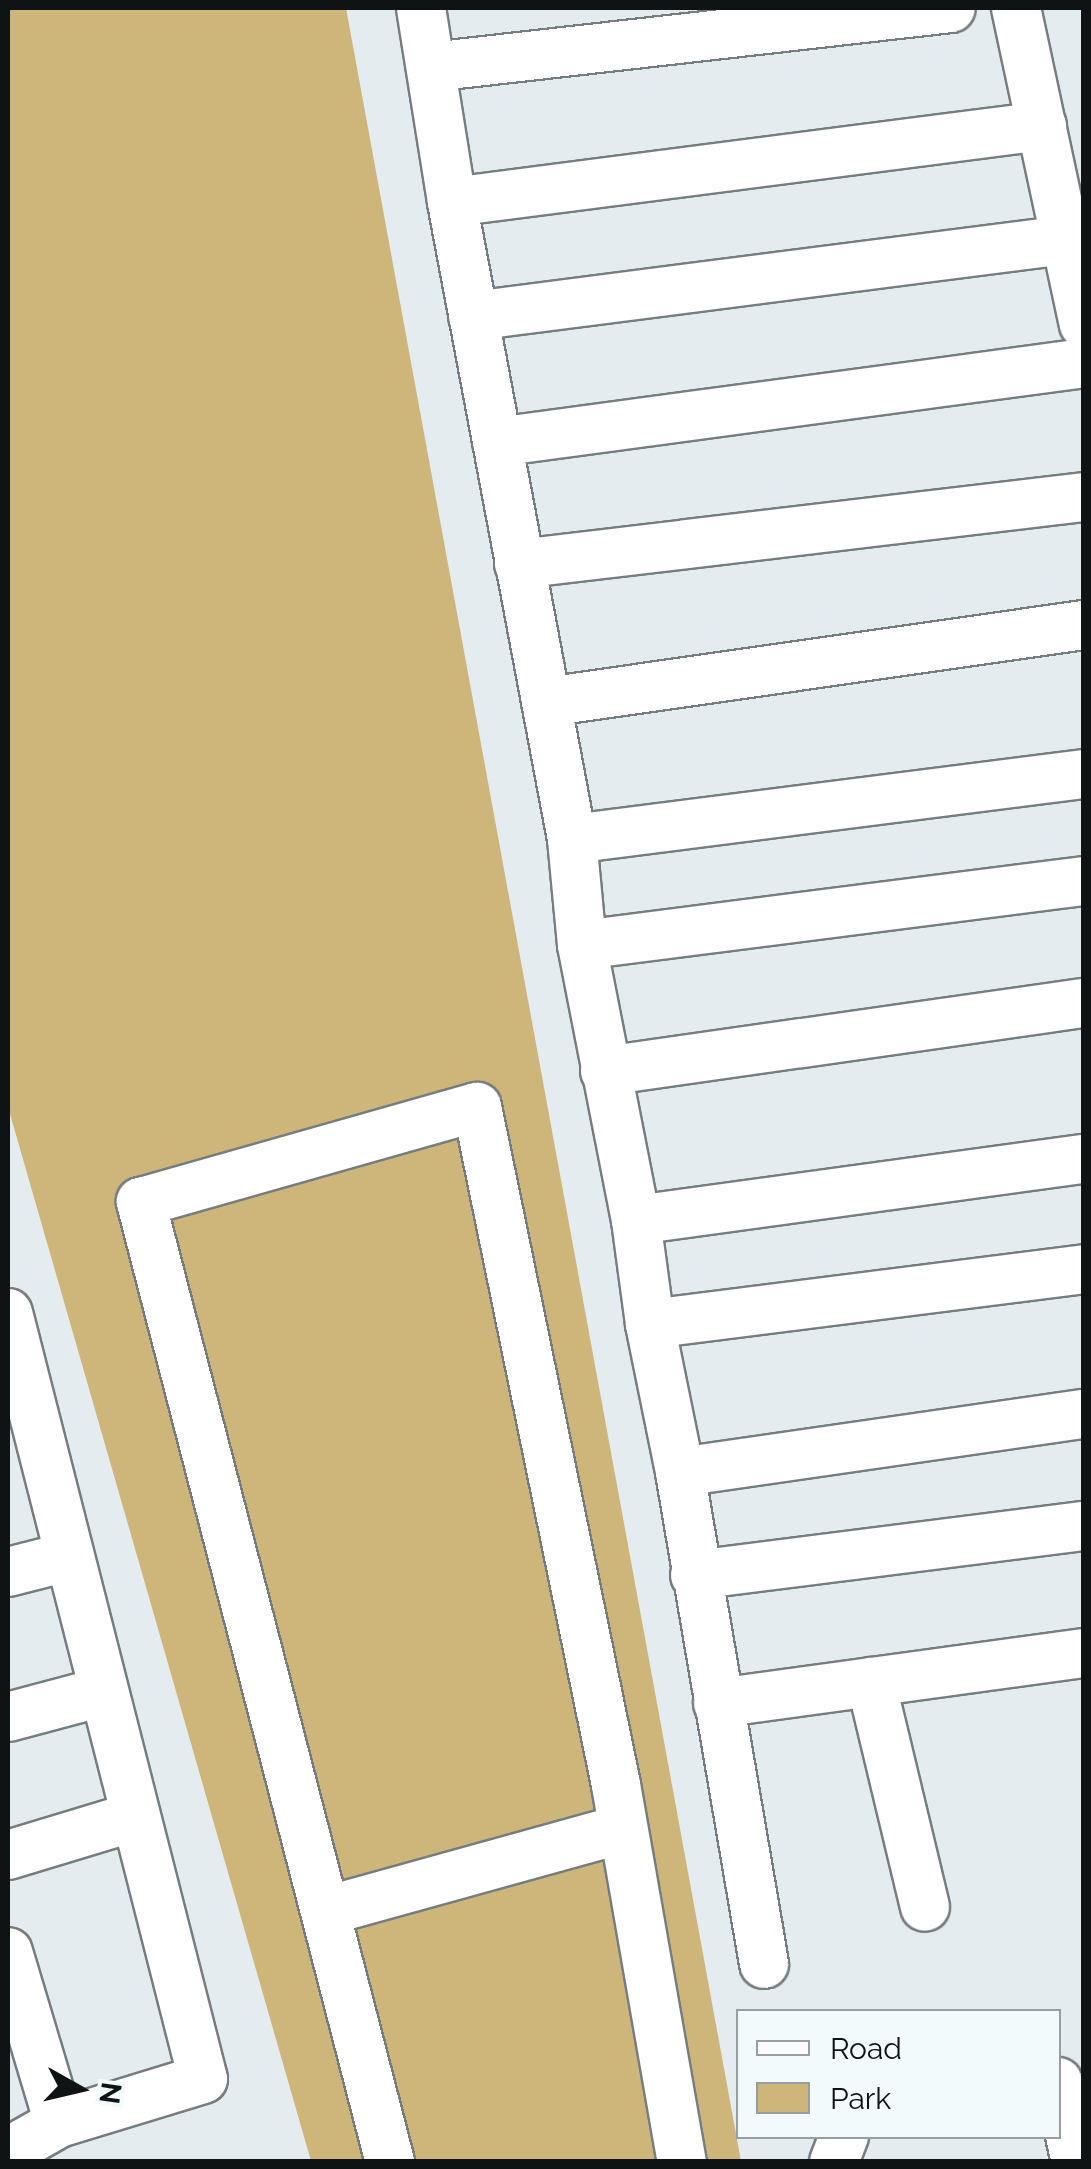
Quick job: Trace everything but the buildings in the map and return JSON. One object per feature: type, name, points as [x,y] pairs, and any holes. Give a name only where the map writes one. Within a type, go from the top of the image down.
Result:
[{"type":"street","points":[[421,8],[452,202],[572,839],[582,945],[636,1220],[650,1324],[680,1472],[694,1575],[764,1964]]},
{"type":"street","points":[[431,67],[952,8]]},
{"type":"street","points":[[1016,8],[1084,324]]},
{"type":"street","points":[[452,202],[1042,126]]},
{"type":"street","points":[[473,316],[1065,240]]},
{"type":"street","points":[[497,442],[1084,363]]},
{"type":"street","points":[[519,564],[1084,497]]},
{"type":"street","points":[[546,702],[1084,625]]},
{"type":"street","points":[[572,839],[1084,774]]},
{"type":"street","points":[[582,945],[1084,882]]},
{"type":"street","points":[[604,1072],[1084,1003]]},
{"type":"street","points":[[390,2162],[141,1202],[478,1107],[622,1829],[682,2162]]},
{"type":"street","points":[[636,1220],[1084,1160]]},
{"type":"street","points":[[650,1324],[1084,1269]]},
{"type":"street","points":[[8,1313],[23,1442],[67,1556],[204,2079],[59,2124],[8,2152]]},
{"type":"street","points":[[680,1472],[1084,1414]]},
{"type":"street","points":[[694,1575],[1084,1526]]},
{"type":"street","points":[[8,1572],[67,1556]]},
{"type":"street","points":[[718,1703],[1084,1653]]},
{"type":"street","points":[[871,1682],[924,1907]]},
{"type":"street","points":[[8,1717],[102,1692]]},
{"type":"street","points":[[8,1855],[134,1818]]},
{"type":"street","points":[[326,1911],[622,1829]]},
{"type":"street","points":[[8,1952],[59,2124]]},
{"type":"street","points":[[1061,2095],[1076,2162]]},
{"type":"green space","points":[[8,8],[346,8],[741,2161],[311,2161],[8,1107]]}]
